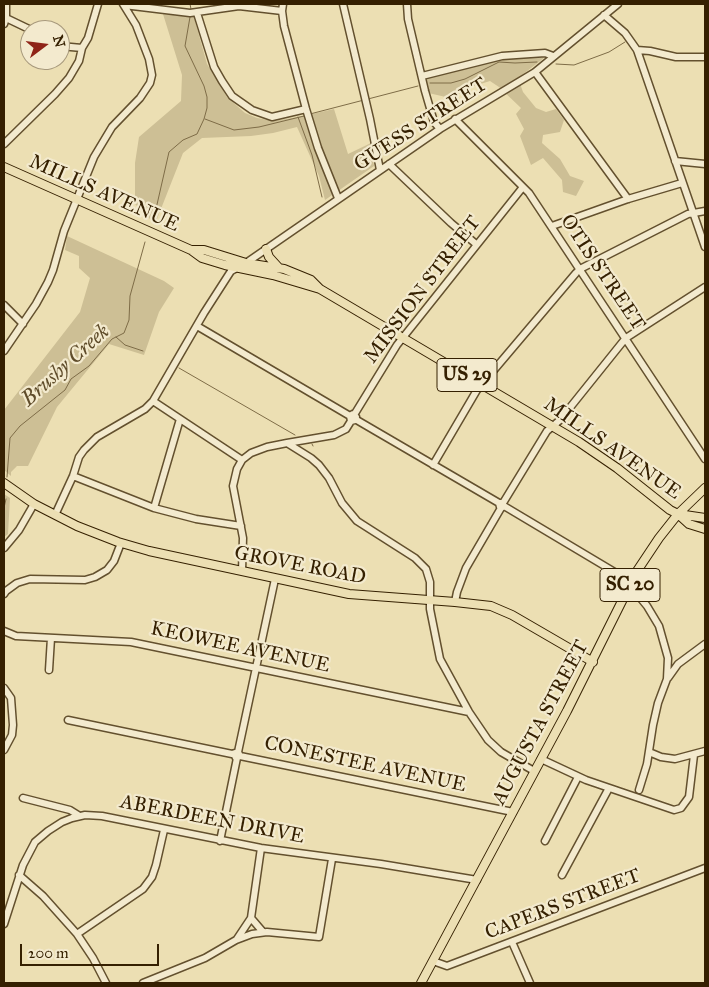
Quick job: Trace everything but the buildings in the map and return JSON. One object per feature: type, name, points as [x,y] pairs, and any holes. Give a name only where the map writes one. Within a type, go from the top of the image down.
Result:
[{"type":"main road","name":"MILLS AVENUE","points":[[4,167],[191,250],[202,258],[273,274],[320,289],[404,337],[601,456],[667,508],[678,514]]},
{"type":"main road","points":[[266,249],[279,268]]},
{"type":"main road","name":"MILLS AVENUE","points":[[191,250],[204,250],[246,263],[279,268],[312,280],[320,289]]},
{"type":"main road","name":"GROVE ROAD","points":[[4,483],[55,516],[96,535],[149,551],[349,594],[491,606],[504,611],[593,662]]},
{"type":"main road","name":"AUGUSTA STREET","points":[[421,983],[593,662],[630,584],[649,551],[678,514],[705,488]]},
{"type":"main road","name":"US 29","points":[[678,514],[705,518]]},
{"type":"main road","name":"US 29","points":[[678,514],[689,524],[705,529]]},
{"type":"street","points":[[6,4],[5,21],[20,26]]},
{"type":"street","points":[[4,144],[63,86],[79,61],[82,48],[90,33],[98,4]]},
{"type":"street","points":[[124,4],[197,13],[240,5],[282,12]]},
{"type":"street","points":[[4,351],[36,304],[50,276],[64,231],[94,157],[116,122],[146,91],[152,77],[152,68],[144,44],[124,4]]},
{"type":"street","points":[[283,4],[284,26],[306,109],[318,148],[338,198]]},
{"type":"street","points":[[343,4],[366,99],[380,170]]},
{"type":"street","points":[[407,4],[408,18],[434,122],[440,129]]},
{"type":"street","name":"GUESS STREET","points":[[237,267],[246,263],[455,119],[535,72],[618,4]]},
{"type":"street","points":[[197,13],[214,67],[232,96],[252,110],[272,117],[306,109]]},
{"type":"street","points":[[604,15],[625,34],[637,50],[705,247]]},
{"type":"street","points":[[70,47],[82,48]]},
{"type":"street","points":[[637,50],[682,57],[705,57]]},
{"type":"street","points":[[422,76],[502,56],[544,53],[553,56]]},
{"type":"street","points":[[535,72],[628,198]]},
{"type":"street","name":"OTIS STREET","points":[[455,119],[523,187],[552,226],[705,459]]},
{"type":"street","points":[[675,161],[705,164]]},
{"type":"street","points":[[389,164],[476,244]]},
{"type":"street","points":[[552,226],[628,198],[682,183]]},
{"type":"street","name":"MISSION STREET","points":[[242,460],[259,449],[334,435],[346,429],[392,353],[476,244],[523,187]]},
{"type":"street","points":[[433,464],[482,384],[580,269],[688,214],[705,211]]},
{"type":"street","points":[[55,516],[79,457],[97,437],[145,408],[153,401],[227,274],[237,267]]},
{"type":"street","points":[[455,602],[466,568],[547,431],[560,420],[626,338],[705,287]]},
{"type":"street","points":[[4,306],[23,324]]},
{"type":"street","points":[[197,326],[623,577],[630,584],[647,606],[662,632],[668,658],[667,679],[654,717],[649,752],[639,790]]},
{"type":"street","points":[[153,401],[242,460],[237,469],[233,486],[243,538],[242,571]]},
{"type":"street","points":[[154,508],[180,419]]},
{"type":"street","points":[[287,443],[319,465],[329,478],[342,503],[357,521],[421,563],[428,576],[430,609],[440,659],[483,734],[494,746],[534,771]]},
{"type":"street","points":[[72,476],[154,508],[196,519],[241,526]]},
{"type":"street","points":[[4,548],[19,530],[34,504]]},
{"type":"street","points":[[4,594],[6,590],[17,583],[30,579],[85,580],[96,577],[107,570],[114,561],[121,543]]},
{"type":"street","points":[[220,841],[274,579]]},
{"type":"street","name":"KEOWEE AVENUE","points":[[4,631],[16,636],[131,642],[469,712]]},
{"type":"street","points":[[49,670],[51,638]]},
{"type":"street","points":[[667,679],[678,664],[705,644]]},
{"type":"street","points":[[4,688],[11,698],[13,725],[12,735],[4,750]]},
{"type":"street","name":"CONESTEE AVENUE","points":[[68,720],[513,812]]},
{"type":"street","points":[[649,752],[661,757],[675,759],[705,751]]},
{"type":"street","points":[[541,759],[578,777],[661,806],[678,810],[689,797],[694,754]]},
{"type":"street","points":[[545,841],[578,777]]},
{"type":"street","points":[[562,875],[609,788]]},
{"type":"street","points":[[23,798],[70,810],[78,816]]},
{"type":"street","name":"ABERDEEN DRIVE","points":[[4,924],[19,875],[35,842],[54,826],[78,816],[102,816],[261,848],[332,859],[381,864],[477,880]]},
{"type":"street","points":[[77,934],[143,889],[152,877],[164,830]]},
{"type":"street","points":[[236,940],[251,918],[261,848]]},
{"type":"street","points":[[144,983],[205,958],[246,935],[263,932],[319,937],[332,859]]},
{"type":"street","name":"CAPERS STREET","points":[[433,961],[447,966],[705,868]]},
{"type":"street","points":[[19,875],[43,896],[77,934],[106,983]]},
{"type":"street","points":[[251,918],[263,932]]},
{"type":"street","points":[[512,942],[530,983]]},
{"type":"shaded area","points":[[163,14],[194,17],[207,64],[227,97],[245,113],[257,118],[274,121],[334,109],[348,154],[371,143],[374,166],[325,200],[319,176],[297,127],[251,136],[202,138],[183,153],[155,224],[135,204],[135,163],[139,137],[181,101],[182,75]]},
{"type":"shaded area","points":[[525,53],[544,58],[518,78],[523,92],[536,108],[546,112],[556,109],[564,120],[560,132],[543,135],[542,143],[560,159],[570,176],[584,181],[576,196],[563,192],[562,180],[543,158],[531,165],[520,136],[524,129],[516,114],[521,108],[499,87],[490,81],[474,86],[450,98],[420,91],[423,78]]},
{"type":"shaded area","points":[[67,236],[164,281],[174,288],[159,312],[144,355],[109,344],[57,407],[28,466],[17,466],[11,472],[11,476],[4,470],[4,410],[80,312],[90,278],[79,268],[79,256],[65,250]]},
{"type":"shaded area","points":[[4,494],[10,498],[8,534],[4,537]]},
{"type":"waterway","name":"Brushy Creek","points":[[190,4],[191,9]]},
{"type":"waterway","name":"Brushy Creek","points":[[153,222],[169,152],[183,140],[197,134],[207,108],[204,86],[185,46],[190,17]]},
{"type":"waterway","points":[[556,64],[574,65],[609,52],[625,42]]},
{"type":"waterway","points":[[430,83],[451,83],[465,79],[499,62],[537,62]]},
{"type":"waterway","points":[[368,99],[418,86]]},
{"type":"waterway","points":[[310,114],[364,100]]},
{"type":"waterway","points":[[205,119],[234,130],[259,127],[304,116]]},
{"type":"waterway","points":[[298,117],[312,155],[322,197]]},
{"type":"waterway","name":"Brushy Creek","points":[[7,477],[10,438],[20,426],[65,390],[71,379],[89,366],[112,339],[124,333],[129,320],[130,296],[145,242]]},
{"type":"waterway","points":[[116,337],[125,345],[143,351]]},
{"type":"waterway","points":[[179,368],[295,435]]},
{"type":"waterway","name":"Brushy Creek","points":[[4,508],[6,499]]}]
